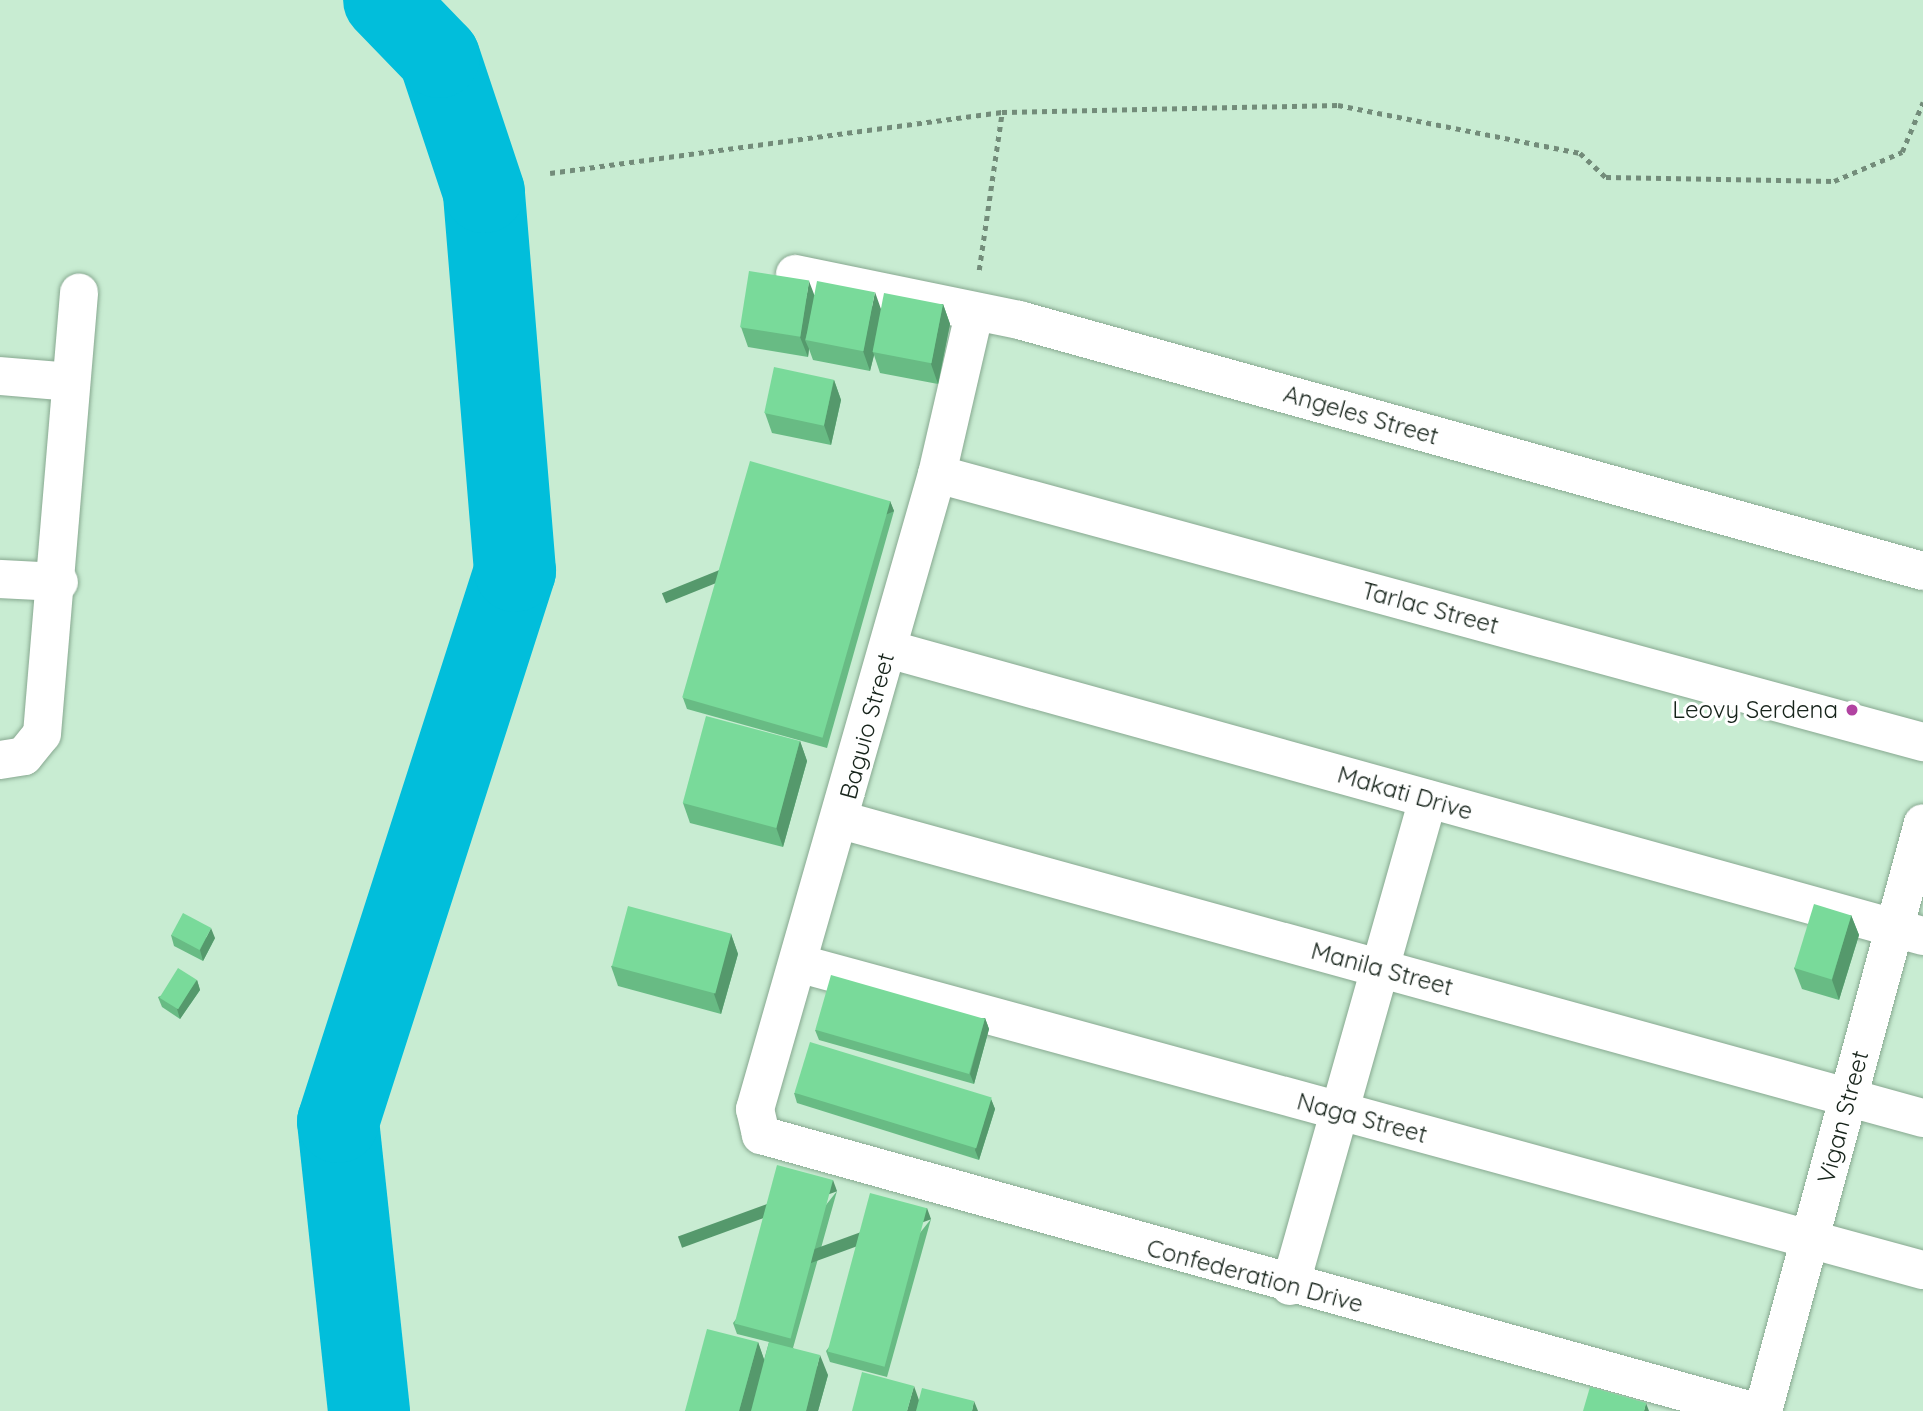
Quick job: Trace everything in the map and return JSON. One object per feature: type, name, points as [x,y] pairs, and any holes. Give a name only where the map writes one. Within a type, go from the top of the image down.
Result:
[{"type":"street","name":"Angeles Street","points":[[795,274],[974,314],[1020,320],[1923,571]]},
{"type":"street","points":[[0,760],[24,756],[42,734],[59,582],[79,293]]},
{"type":"street","name":"Baguio Street","points":[[761,1136],[755,1109],[801,964],[937,474],[974,314]]},
{"type":"street","points":[[0,376],[71,382]]},
{"type":"street","name":"Tarlac Street","points":[[937,474],[1923,743]]},
{"type":"street","points":[[0,579],[59,582]]},
{"type":"street","name":"Makati Drive","points":[[888,649],[1909,932]]},
{"type":"street","points":[[1290,1286],[1428,799]]},
{"type":"street","name":"Manila Street","points":[[841,820],[1923,1118]]},
{"type":"street","name":"Vigan Street","points":[[1763,1411],[1849,1097],[1909,932],[1923,824]]},
{"type":"street","name":"Naga Street","points":[[801,964],[1923,1270]]},
{"type":"street","name":"Confederation Drive","points":[[761,1136],[1290,1286],[1752,1411]]},
{"type":"path","points":[[550,173],[1002,111],[1338,106],[1580,153],[1606,177],[1834,181],[1902,152],[1923,102]]},
{"type":"path","points":[[974,314],[1002,111]]},
{"type":"building","points":[[749,271],[809,281],[800,337],[740,327]]},
{"type":"building","points":[[817,281],[875,292],[863,351],[806,340]]},
{"type":"building","points":[[884,293],[943,304],[931,363],[873,352]]},
{"type":"building","points":[[774,367],[834,380],[824,426],[764,413]]},
{"type":"building","points":[[750,461],[890,501],[823,738],[682,697]]},
{"type":"building","points":[[706,716],[800,741],[776,828],[683,803]]},
{"type":"building","points":[[1814,904],[1851,915],[1832,979],[1794,968]]},
{"type":"building","points":[[628,906],[731,934],[715,994],[612,966]]},
{"type":"building","points":[[183,913],[211,928],[200,950],[171,935]]},
{"type":"building","points":[[178,968],[197,980],[178,1009],[159,998]]},
{"type":"building","points":[[831,975],[985,1019],[969,1074],[815,1030]]},
{"type":"building","points":[[810,1042],[992,1098],[976,1148],[795,1093]]},
{"type":"building","points":[[777,1165],[833,1180],[791,1338],[735,1323]]},
{"type":"building","points":[[870,1193],[927,1208],[885,1367],[828,1351]]},
{"type":"building","points":[[707,1329],[758,1342],[739,1411],[685,1411]]},
{"type":"building","points":[[769,1342],[820,1355],[806,1411],[751,1411]]},
{"type":"building","points":[[862,1372],[914,1386],[907,1411],[852,1411]]},
{"type":"building","points":[[1590,1387],[1646,1403],[1644,1411],[1583,1411]]},
{"type":"building","points":[[922,1388],[974,1401],[972,1411],[916,1411]]},
{"type":"waterway","points":[[369,1411],[338,1122],[515,571],[484,192],[439,57],[384,0]]},
{"type":"place","name":"Leovy Serdena","points":[[1852,710]]}]
